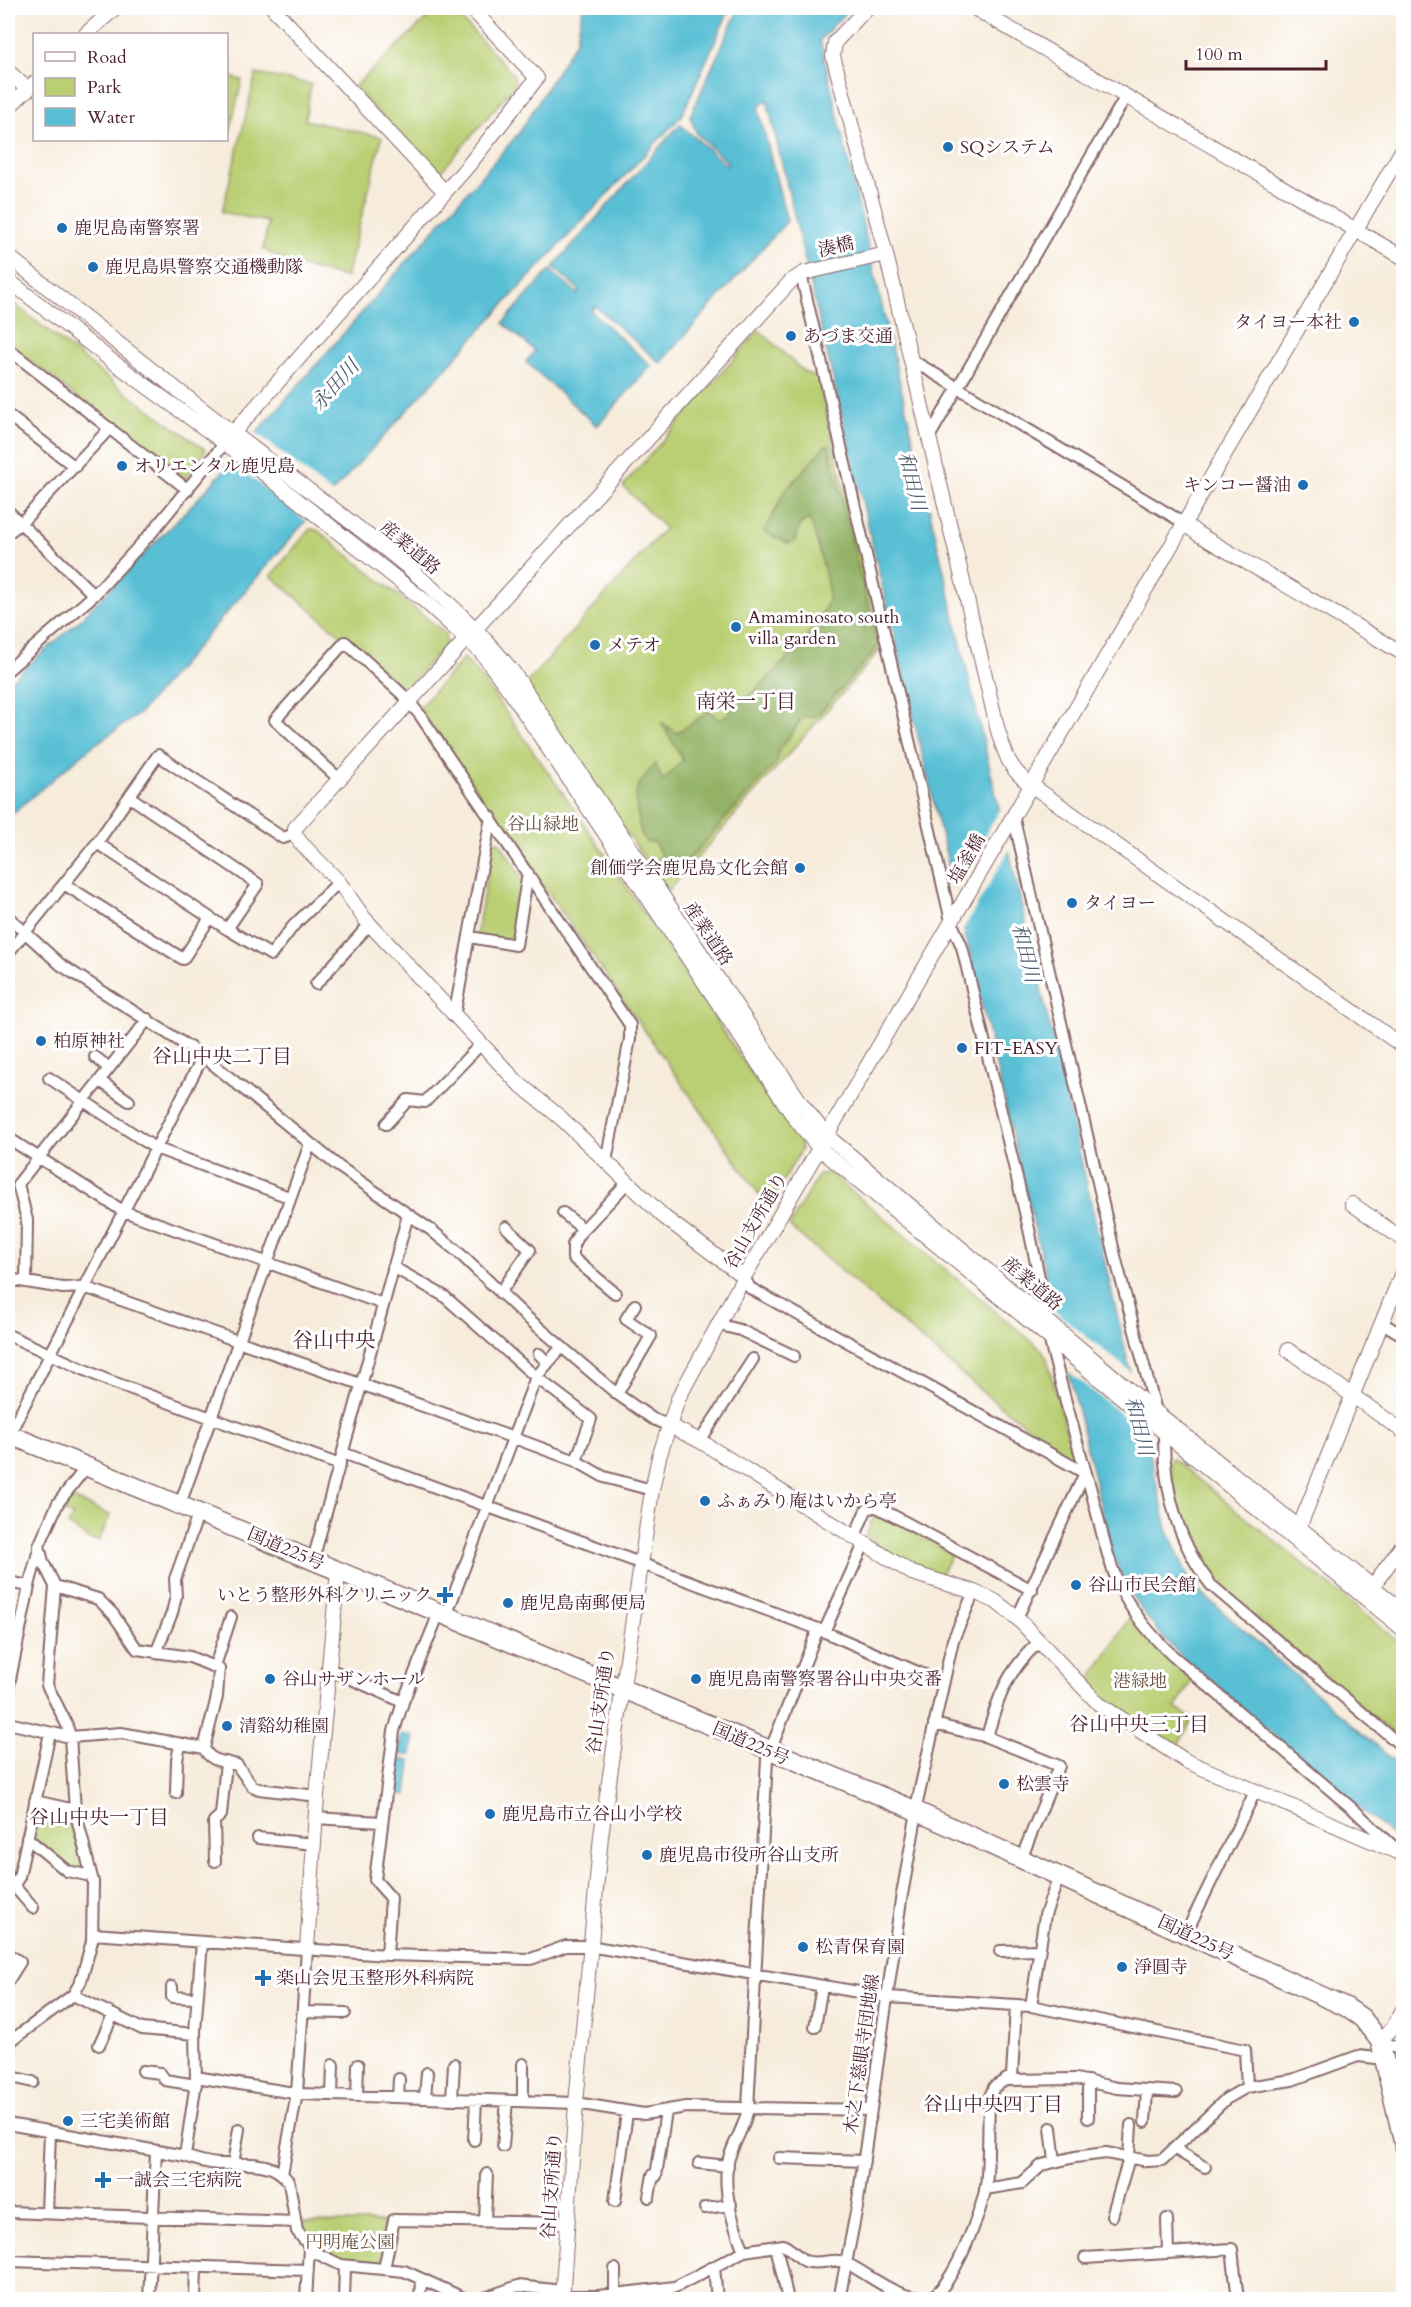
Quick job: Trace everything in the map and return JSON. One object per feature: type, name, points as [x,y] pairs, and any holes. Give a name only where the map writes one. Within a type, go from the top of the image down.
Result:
[{"type":"highway","name":"国道225号","points":[[8,1436],[180,1504],[917,1812],[1346,2007],[1362,2018],[1378,2049],[1404,2145]]},
{"type":"street","points":[[87,33],[114,8]]},
{"type":"street","points":[[273,8],[444,191]]},
{"type":"street","points":[[8,670],[94,595],[234,441],[444,191],[492,138],[537,78],[471,8]]},
{"type":"street","points":[[867,8],[835,42],[833,56],[881,255],[910,359],[927,440],[998,731],[1009,763],[1015,773],[1031,785],[1404,1047]]},
{"type":"street","points":[[974,8],[1404,258]]},
{"type":"street","points":[[8,70],[31,86],[8,108]]},
{"type":"street","points":[[927,440],[1126,96]]},
{"type":"street","name":"塩釜橋","points":[[826,1135],[1404,147]]},
{"type":"street","name":"湊橋","points":[[802,273],[881,255]]},
{"type":"street","name":"産業道路","points":[[8,256],[234,441],[323,510],[408,569],[513,672],[801,1103],[826,1135],[1051,1323],[1153,1414],[1297,1534],[1404,1629]]},
{"type":"street","points":[[295,834],[297,824],[338,778],[791,281],[802,273],[951,921],[964,958],[1051,1323]]},
{"type":"street","name":"産業道路","points":[[8,280],[234,441]]},
{"type":"street","points":[[8,349],[188,490]]},
{"type":"street","points":[[910,359],[1184,523],[1198,534],[1404,654]]},
{"type":"street","points":[[8,415],[75,467]]},
{"type":"street","points":[[8,533],[21,523],[110,428]]},
{"type":"street","points":[[8,511],[94,595]]},
{"type":"street","name":"産業道路","points":[[471,633],[794,1117],[819,1149],[1054,1344],[1153,1414],[1164,1434],[1404,1612]]},
{"type":"street","points":[[338,778],[275,720],[345,642],[409,702],[491,817],[631,1028],[606,1161]]},
{"type":"street","points":[[8,953],[97,843],[154,760],[160,755],[283,838],[295,834]]},
{"type":"street","points":[[130,797],[258,884],[227,929]]},
{"type":"street","points":[[454,1017],[491,817]]},
{"type":"street","points":[[1012,818],[1153,1414]]},
{"type":"street","points":[[295,834],[339,882],[370,924],[454,1017],[518,1083],[561,1118],[683,1234],[744,1276],[750,1288],[1085,1473]]},
{"type":"street","points":[[97,843],[227,929],[271,955],[294,924],[339,882]]},
{"type":"street","points":[[470,937],[516,945],[528,873]]},
{"type":"street","points":[[64,884],[183,958],[210,918]]},
{"type":"street","points":[[8,917],[72,973],[148,1019],[203,1056],[310,1144],[458,1252],[561,1348],[617,1394],[653,1419],[700,1441],[912,1573],[986,1596],[1017,1618],[1081,1688],[1112,1714],[1186,1761],[1401,1853]]},
{"type":"street","points":[[316,984],[370,924]]},
{"type":"street","points":[[26,1282],[27,1220],[18,1184],[148,1019]]},
{"type":"street","points":[[386,1124],[408,1100],[425,1102],[481,1044]]},
{"type":"street","points":[[8,1436],[203,1056]]},
{"type":"street","points":[[95,1057],[109,1068]]},
{"type":"street","points":[[49,1078],[155,1148],[289,1197]]},
{"type":"street","points":[[100,1080],[129,1101]]},
{"type":"street","name":"谷山支所通り","points":[[563,2296],[576,2103],[601,1836],[652,1490],[668,1425],[687,1381],[744,1276],[826,1135]]},
{"type":"street","points":[[8,1138],[123,1211],[383,1304]]},
{"type":"street","points":[[180,1504],[310,1144]]},
{"type":"street","points":[[615,1293],[573,1258],[574,1241],[628,1182]]},
{"type":"street","points":[[1352,1203],[1404,1240]]},
{"type":"street","points":[[563,1214],[584,1229]]},
{"type":"street","points":[[313,1560],[408,1215]]},
{"type":"street","points":[[500,1293],[530,1250],[506,1227]]},
{"type":"street","points":[[393,1267],[444,1296],[536,1377],[591,1419],[576,1461]]},
{"type":"street","points":[[1297,1534],[1404,1268]]},
{"type":"street","points":[[8,1281],[63,1288],[84,1287],[514,1438],[576,1461],[604,1477],[652,1490]]},
{"type":"street","points":[[617,1394],[651,1336],[626,1319],[635,1305]]},
{"type":"street","points":[[1382,1323],[1404,1336]]},
{"type":"street","points":[[717,1324],[740,1330],[794,1356]]},
{"type":"street","points":[[8,1335],[48,1355],[210,1419],[340,1465]]},
{"type":"street","points":[[1054,1344],[1110,1568],[1124,1597],[1145,1629],[1173,1656],[1354,1810],[1401,1853]]},
{"type":"street","points":[[387,1955],[391,1898],[375,1880],[389,1760],[403,1702],[443,1615],[488,1507],[536,1377],[561,1348]]},
{"type":"street","points":[[1288,1350],[1404,1432]]},
{"type":"street","points":[[539,1354],[548,1363]]},
{"type":"street","points":[[700,1441],[753,1359]]},
{"type":"street","points":[[1164,1434],[1164,1455],[1179,1530],[1194,1563],[1211,1585],[1404,1748]]},
{"type":"street","points":[[343,1453],[821,1631],[943,1683]]},
{"type":"street","points":[[8,1689],[39,1546],[58,1503],[87,1466]]},
{"type":"street","points":[[1017,1618],[1085,1473]]},
{"type":"street","points":[[744,2251],[731,2205],[728,2166],[748,2108],[754,1974],[770,1752],[860,1539],[866,1510],[875,1506],[1032,1590]]},
{"type":"street","points":[[156,1653],[172,1612],[176,1596],[175,1579],[199,1512]]},
{"type":"street","points":[[1372,1587],[1404,1543]]},
{"type":"street","points":[[8,2043],[72,1995],[81,1981],[93,1934],[91,1876],[75,1810],[70,1737],[67,1725],[47,1685],[55,1586],[43,1562],[39,1546]]},
{"type":"street","points":[[282,2174],[297,2093],[315,1818],[327,1668],[338,1571]]},
{"type":"street","points":[[8,1582],[29,1586]]},
{"type":"street","points":[[55,1586],[98,1599],[113,1614],[133,1646],[156,1653],[190,1657],[215,1666],[220,1674],[220,1681],[204,1748],[210,1759],[237,1765],[252,1786],[259,1789],[317,1796]]},
{"type":"street","name":"木之下慈眼寺団地線","points":[[839,2300],[864,2161],[917,1803],[953,1640],[974,1592]]},
{"type":"street","points":[[215,1666],[231,1617]]},
{"type":"street","points":[[987,1737],[1004,1687],[1020,1659],[1038,1643]]},
{"type":"street","points":[[327,1668],[403,1702]]},
{"type":"street","points":[[8,1723],[70,1737],[121,1733],[180,1746],[204,1748]]},
{"type":"street","points":[[934,1724],[987,1737],[1059,1766],[1021,1858]]},
{"type":"street","points":[[33,1908],[10,1883],[19,1877],[50,1733]]},
{"type":"street","points":[[177,1793],[177,1760],[180,1746]]},
{"type":"street","points":[[215,1861],[214,1821],[221,1815],[226,1762]]},
{"type":"street","points":[[1186,1933],[1242,1824],[1255,1792]]},
{"type":"street","points":[[35,1801],[75,1810]]},
{"type":"street","points":[[1347,1830],[1354,1810]]},
{"type":"street","points":[[315,1818],[381,1822]]},
{"type":"street","points":[[27,1838],[67,1870],[91,1876]]},
{"type":"street","points":[[258,1838],[313,1844]]},
{"type":"street","points":[[1031,2006],[1045,1915],[1059,1876]]},
{"type":"street","points":[[93,1934],[387,1955],[531,1959],[566,1946],[590,1946],[888,1997],[1031,2006],[1245,2050],[1247,2087]]},
{"type":"street","points":[[185,2156],[196,2081],[195,2034],[202,1942]]},
{"type":"street","points":[[1000,1951],[1038,1950]]},
{"type":"street","points":[[8,1954],[20,1962],[8,1981]]},
{"type":"street","points":[[815,2027],[822,1986]]},
{"type":"street","points":[[72,1995],[148,2030],[195,2034]]},
{"type":"street","points":[[172,1996],[197,1998]]},
{"type":"street","points":[[1008,2080],[1013,2070],[1016,2006]]},
{"type":"street","points":[[1378,2049],[1404,2008]]},
{"type":"street","points":[[303,2012],[345,2013]]},
{"type":"street","points":[[99,2045],[113,2015]]},
{"type":"street","points":[[985,2189],[1022,2183],[1039,2167],[1101,2153],[1157,2161],[1165,2158],[1226,2099],[1247,2087],[1292,2080],[1378,2049],[1404,2050]]},
{"type":"street","points":[[452,2099],[454,2064]]},
{"type":"street","points":[[523,2102],[524,2064]]},
{"type":"street","points":[[1392,2064],[1404,2070]]},
{"type":"street","points":[[332,2095],[333,2065]]},
{"type":"street","points":[[357,2096],[358,2065]]},
{"type":"street","points":[[143,2072],[160,2073],[165,2080],[196,2081],[297,2093],[576,2103],[644,2114],[686,2107],[871,2110]]},
{"type":"street","points":[[425,2098],[427,2073]]},
{"type":"street","points":[[8,2076],[33,2082]]},
{"type":"street","points":[[398,2097],[399,2079]]},
{"type":"street","points":[[479,2300],[518,2286],[563,2296],[667,2288],[686,2283],[744,2251],[776,2246],[787,2247],[807,2261],[847,2263],[859,2272],[906,2295],[938,2297],[959,2258],[985,2189],[989,2099],[994,2087],[1008,2080],[1088,2081],[1117,2088],[1176,2092]]},
{"type":"street","points":[[1088,2081],[1088,2118]]},
{"type":"street","points":[[1145,2122],[1147,2090]]},
{"type":"street","points":[[474,2140],[476,2100]]},
{"type":"street","points":[[503,2146],[507,2101]]},
{"type":"street","points":[[649,2197],[653,2175],[656,2176],[666,2111]]},
{"type":"street","points":[[615,2201],[627,2113]]},
{"type":"street","points":[[8,2124],[185,2156],[207,2163],[256,2163],[282,2174],[292,2187],[297,2231],[309,2248],[325,2259],[345,2266],[404,2271],[468,2300]]},
{"type":"street","points":[[1112,2216],[1129,2158],[1131,2125]]},
{"type":"street","points":[[1051,2128],[1055,2162]]},
{"type":"street","points":[[233,2164],[239,2129]]},
{"type":"street","points":[[47,2213],[50,2132]]},
{"type":"street","points":[[1175,2149],[1205,2167]]},
{"type":"street","points":[[149,2300],[156,2151]]},
{"type":"street","points":[[779,2158],[864,2161]]},
{"type":"street","points":[[699,2163],[728,2166]]},
{"type":"street","points":[[485,2221],[487,2174]]},
{"type":"street","points":[[705,2208],[731,2205]]},
{"type":"street","points":[[8,2212],[297,2220]]},
{"type":"street","points":[[1167,2219],[1168,2253]]},
{"type":"street","points":[[384,2269],[394,2220],[567,2223]]},
{"type":"street","points":[[776,2246],[788,2300]]},
{"type":"street","points":[[306,2300],[309,2248]]},
{"type":"street","points":[[1085,2258],[1232,2249],[1238,2300]]},
{"type":"street","points":[[8,2261],[308,2270]]},
{"type":"street","points":[[344,2300],[345,2266]]},
{"type":"street","points":[[714,2267],[717,2300]]},
{"type":"street","points":[[195,2300],[196,2268]]},
{"type":"street","points":[[615,2270],[615,2293]]},
{"type":"street","points":[[420,2300],[421,2279]]},
{"type":"street","points":[[666,2300],[667,2288]]},
{"type":"green space","points":[[438,8],[451,8],[514,75],[515,85],[438,175],[354,87]]},
{"type":"green space","points":[[256,74],[311,84],[305,120],[382,137],[346,277],[290,264],[263,249],[268,222],[222,212]]},
{"type":"green space","points":[[228,76],[242,80],[228,134]]},
{"type":"green space","points":[[8,299],[125,392],[206,450],[186,478],[174,474],[8,343]]},
{"type":"green space","points":[[759,330],[804,372],[818,378],[882,648],[668,891],[523,687],[665,528],[623,486]]},
{"type":"green space","points":[[829,445],[878,647],[817,716],[803,717],[779,751],[777,761],[675,875],[668,866],[661,871],[655,866],[656,860],[662,855],[653,841],[647,843],[643,837],[636,807],[636,793],[640,783],[655,764],[663,781],[683,760],[661,722],[677,733],[709,711],[721,720],[782,664],[812,629],[828,600],[825,573],[809,519],[801,523],[795,540],[789,544],[764,532],[785,491],[825,446]]},
{"type":"green space","points":[[310,529],[317,530],[445,633],[446,644],[405,690],[271,576]]},
{"type":"green space","name":"谷山緑地","points":[[464,658],[483,680],[577,813],[770,1101],[800,1139],[801,1150],[768,1207],[419,708]]},
{"type":"green space","points":[[499,841],[524,880],[514,940],[476,936],[493,842]]},
{"type":"green space","points":[[830,1173],[1042,1350],[1047,1359],[1074,1459],[1072,1462],[1046,1447],[1048,1443],[985,1394],[789,1226],[819,1174]]},
{"type":"green space","points":[[1172,1458],[1403,1645],[1403,1743],[1214,1583],[1182,1529],[1169,1465]]},
{"type":"green space","points":[[71,1498],[110,1515],[99,1541],[89,1539],[68,1525],[73,1516],[64,1512]]},
{"type":"green space","points":[[881,1512],[952,1554],[938,1578],[906,1567],[866,1536],[872,1520]]},
{"type":"green space","name":"港緑地","points":[[1130,1617],[1193,1679],[1175,1708],[1193,1719],[1175,1750],[1112,1707],[1087,1684]]},
{"type":"green space","points":[[40,1807],[70,1813],[85,1868],[82,1872],[68,1867],[34,1838],[33,1831]]},
{"type":"green space","name":"円明庵公園","points":[[304,2222],[387,2222],[389,2225],[381,2262],[378,2264],[343,2260],[322,2251],[306,2235],[301,2224]]},
{"type":"water","name":"永田川","points":[[583,8],[730,8],[682,115],[520,287],[296,532],[139,714],[90,748],[8,817],[8,683],[80,620],[211,485],[519,133],[576,41]]},
{"type":"water","name":"和田川","points":[[739,8],[849,8],[820,40],[1167,1529],[1192,1585],[1403,1769],[1403,1845],[1182,1657],[1141,1610],[1112,1554],[767,100],[758,108],[787,221],[660,363],[595,306],[591,311],[651,366],[597,426],[526,362],[535,351],[503,323],[550,270],[578,294],[580,291],[553,267],[680,124],[726,165],[728,163],[697,134],[690,116]]},
{"type":"water","points":[[401,1734],[414,1736],[411,1755],[399,1754]]},
{"type":"water","points":[[397,1759],[411,1761],[407,1795],[393,1793]]},
{"type":"pier","points":[[254,431],[334,495],[309,523],[229,460]]},
{"type":"pier","points":[[1001,808],[1010,849],[962,931],[953,889]]},
{"type":"pier","points":[[1051,1308],[1136,1376],[1150,1437],[1065,1369]]},
{"type":"place","name":"SQシステム","points":[[948,147]]},
{"type":"place","name":"鹿児島南警察署","points":[[62,228]]},
{"type":"place","name":"鹿児島県警察交通機動隊","points":[[93,267]]},
{"type":"place","name":"タイヨー本社","points":[[1354,322]]},
{"type":"place","name":"あづま交通","points":[[791,336]]},
{"type":"place","name":"オリエンタル鹿児島","points":[[122,466]]},
{"type":"place","name":"キンコー醤油","points":[[1303,485]]},
{"type":"place","name":"Amaminosato south villa garden","points":[[736,627]]},
{"type":"place","name":"メテオ","points":[[595,645]]},
{"type":"place","name":"創価学会鹿児島文化会館","points":[[800,868]]},
{"type":"place","name":"タイヨー","points":[[1072,903]]},
{"type":"place","name":"柏原神社","points":[[41,1041]]},
{"type":"place","name":"FIT-EASY","points":[[962,1048]]},
{"type":"place","name":"ふぁみり庵はいから亭","points":[[705,1501]]},
{"type":"place","name":"谷山市民会館","points":[[1076,1585]]},
{"type":"place","name":"いとう整形外科クリニック","points":[[445,1595]]},
{"type":"place","name":"鹿児島南郵便局","points":[[508,1603]]},
{"type":"place","name":"谷山サザンホール","points":[[270,1679]]},
{"type":"place","name":"鹿児島南警察署谷山中央交番","points":[[696,1679]]},
{"type":"place","name":"清谿幼稚園","points":[[227,1726]]},
{"type":"place","name":"松雲寺","points":[[1004,1784]]},
{"type":"place","name":"鹿児島市立谷山小学校","points":[[490,1814]]},
{"type":"place","name":"鹿児島市役所谷山支所","points":[[647,1855]]},
{"type":"place","name":"松青保育園","points":[[803,1947]]},
{"type":"place","name":"淨圓寺","points":[[1122,1967]]},
{"type":"place","name":"楽山会児玉整形外科病院","points":[[263,1978]]},
{"type":"place","name":"三宅美術館","points":[[68,2121]]},
{"type":"place","name":"一誠会三宅病院","points":[[103,2180]]},
{"type":"district","name":"南栄一丁目","points":[[746,701]]},
{"type":"district","name":"谷山中央二丁目","points":[[222,1056]]},
{"type":"district","name":"谷山中央","points":[[334,1340]]},
{"type":"district","name":"谷山中央三丁目","points":[[1139,1724]]},
{"type":"district","name":"谷山中央一丁目","points":[[99,1817]]},
{"type":"district","name":"谷山中央四丁目","points":[[993,2104]]}]
